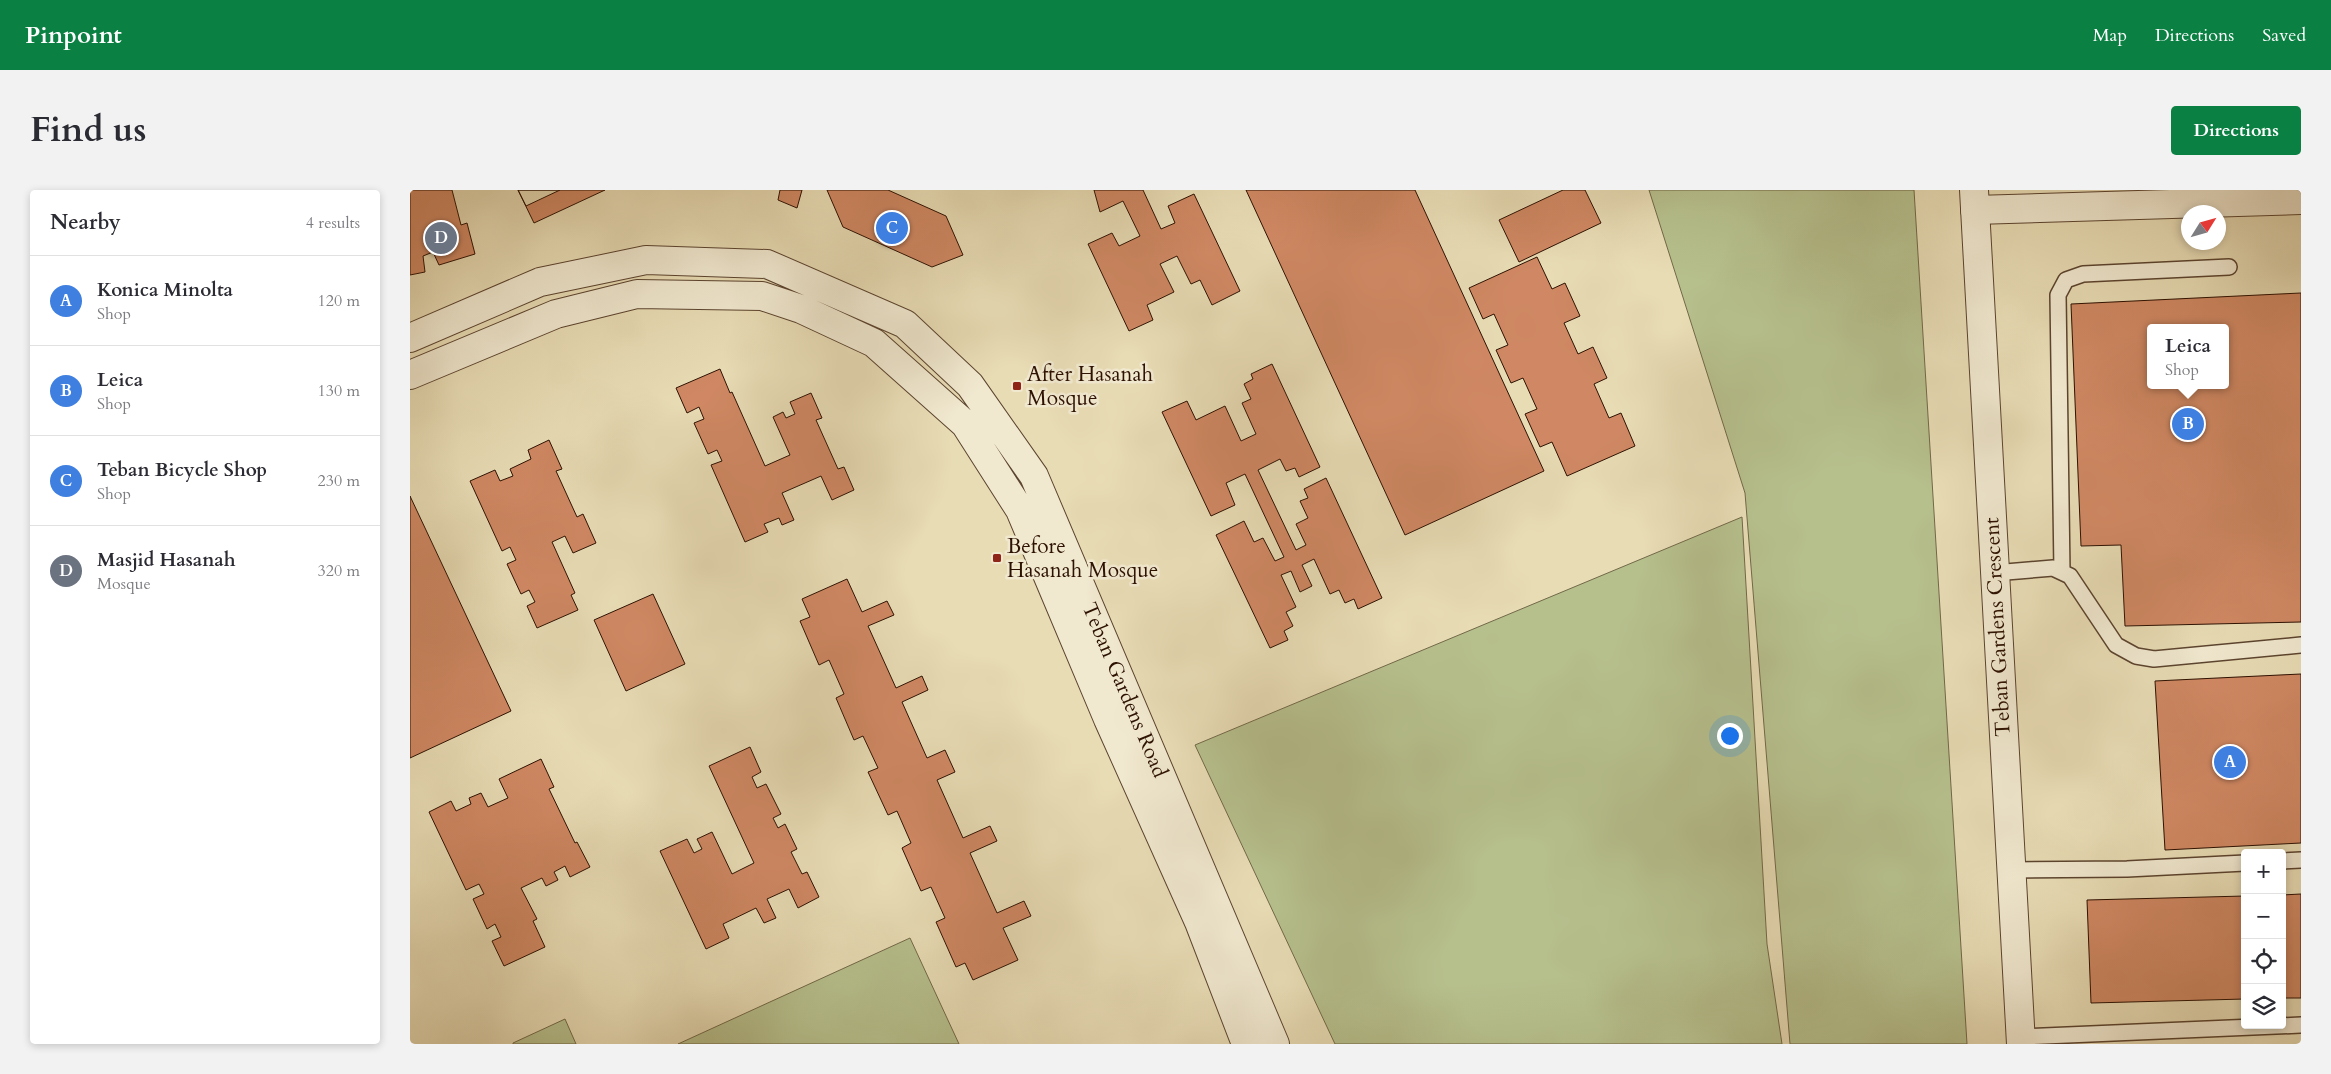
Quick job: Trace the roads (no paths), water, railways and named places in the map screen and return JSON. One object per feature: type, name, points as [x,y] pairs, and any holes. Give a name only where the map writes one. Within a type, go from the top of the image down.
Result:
[{"type":"street","name":"Teban Gardens Crescent","points":[[2021,1041],[1974,200],[2301,200]]},
{"type":"street","name":"Teban Gardens Road","points":[[410,338],[540,282],[646,260],[767,264],[905,324],[970,385],[1034,476],[1275,1044]]},
{"type":"street","name":"Teban Gardens Road","points":[[410,375],[556,314],[637,294],[762,296],[800,309],[874,343],[965,424],[1020,510],[1108,719],[1199,922],[1246,1044]]},
{"type":"lane","points":[[2062,572],[2058,295],[2066,280],[2083,274],[2230,267]]},
{"type":"lane","points":[[1994,574],[2053,568],[2070,576],[2116,645],[2136,656],[2154,660],[2301,644]]},
{"type":"lane","points":[[2286,861],[2301,860]]},
{"type":"lane","points":[[2011,870],[2128,869],[2241,863]]},
{"type":"lane","points":[[2021,1041],[2301,1025]]},
{"type":"place","name":"Teban Bicycle Shop","points":[[892,228]]},
{"type":"place","name":"Masjid Hasanah","points":[[441,238]]},
{"type":"place","name":"After Hasanah Mosque","points":[[1017,386]]},
{"type":"place","name":"Leica","points":[[2188,424]]},
{"type":"place","name":"Before Hasanah Mosque","points":[[997,558]]},
{"type":"place","name":"Konica Minolta","points":[[2230,762]]}]
